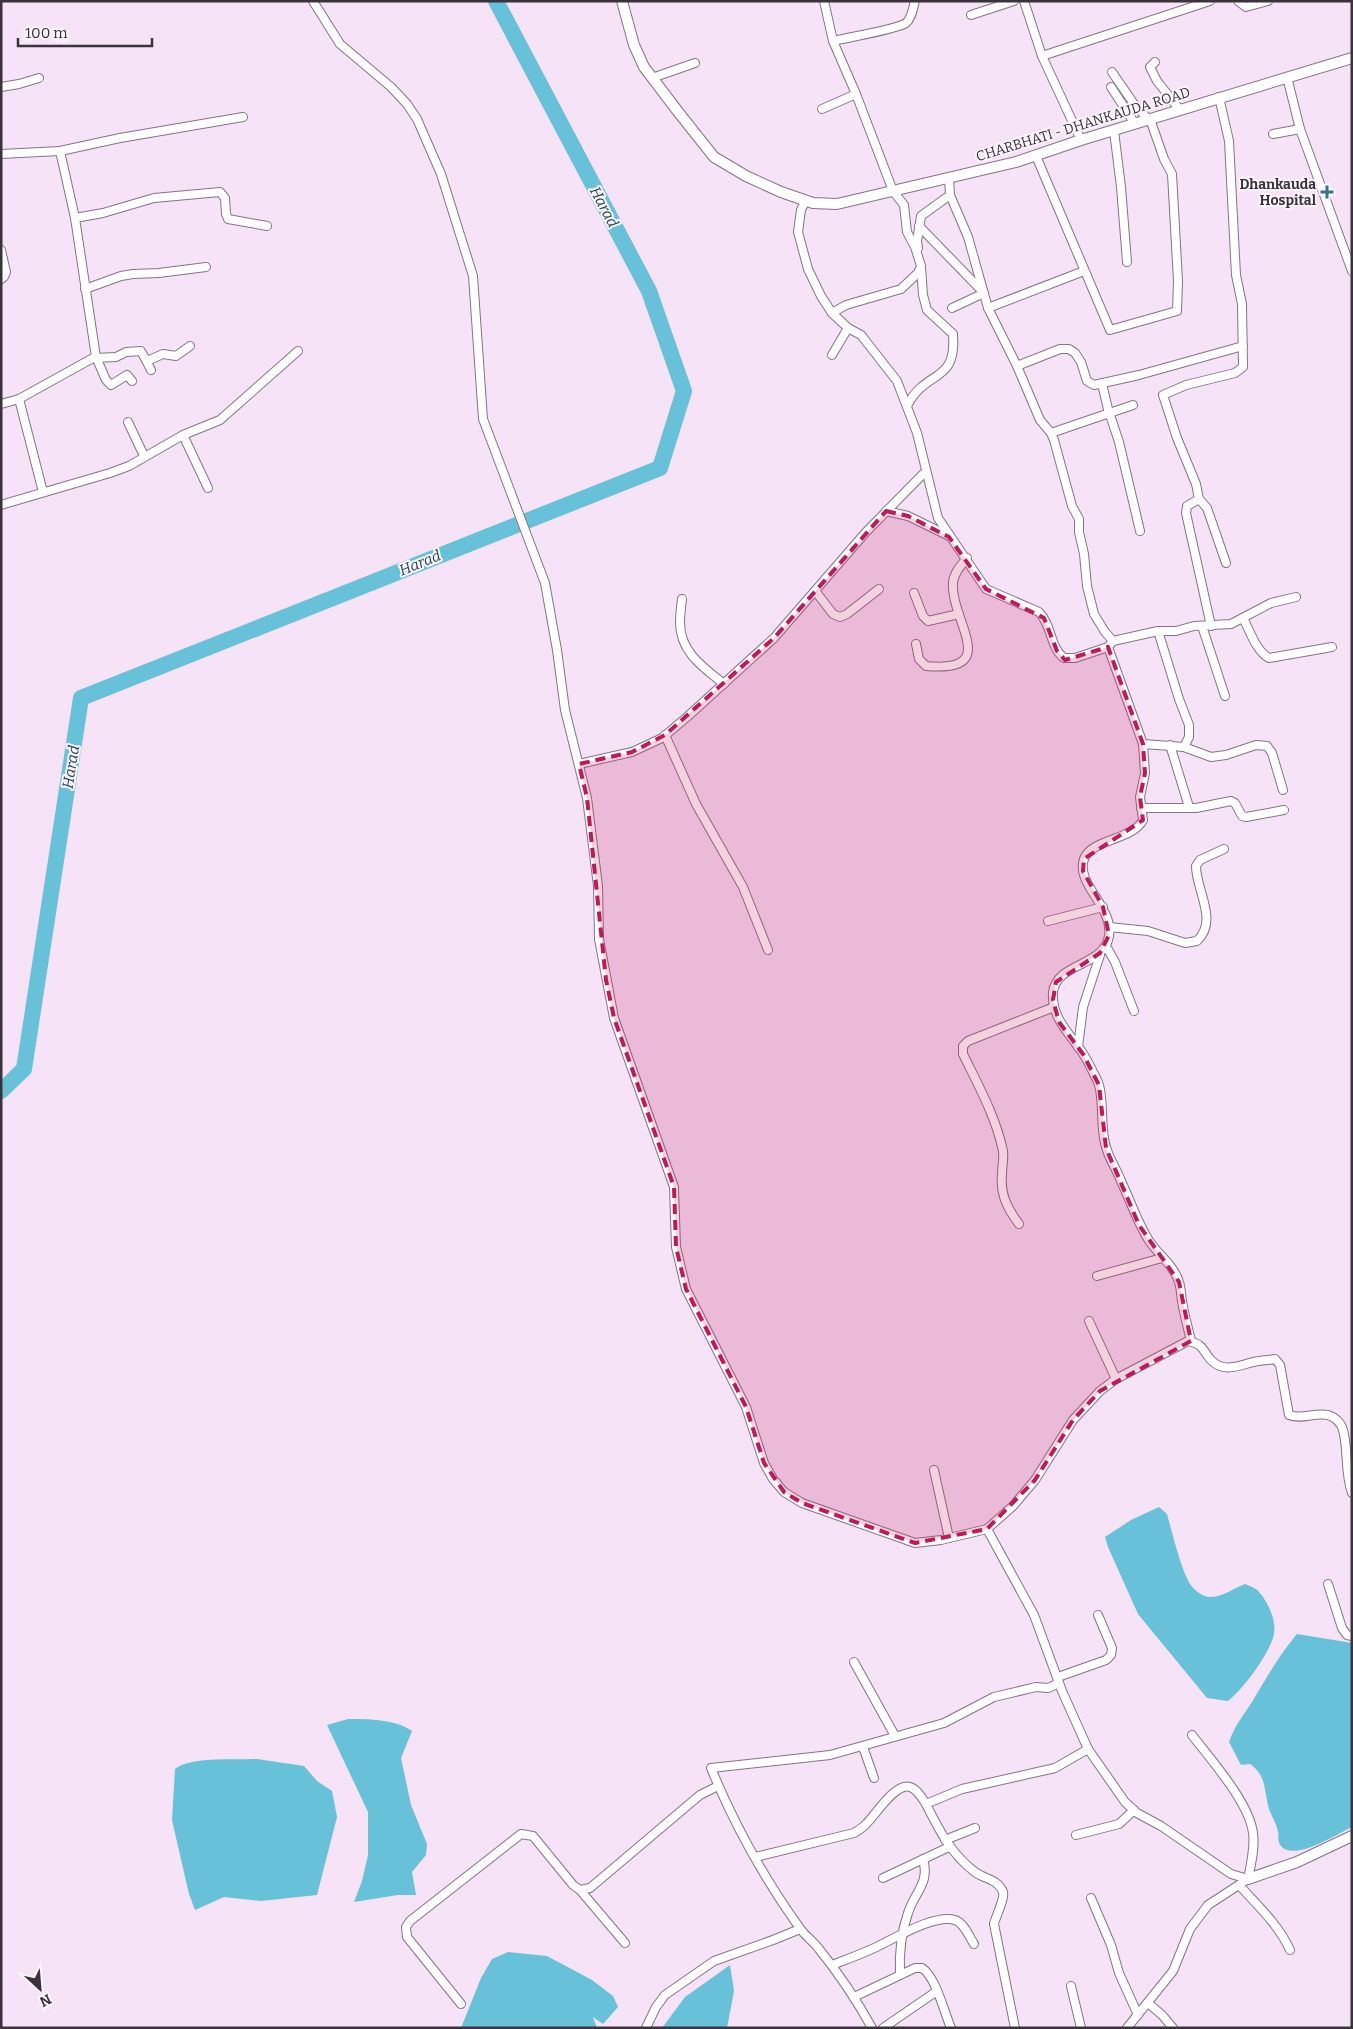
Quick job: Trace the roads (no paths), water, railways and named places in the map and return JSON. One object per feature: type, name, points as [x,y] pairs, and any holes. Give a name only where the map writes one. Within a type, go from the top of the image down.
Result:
[{"type":"street","points":[[313,1],[340,44],[407,104],[417,119],[441,174],[473,276],[483,419],[545,583],[565,710],[587,798],[598,886],[599,938],[614,1018],[674,1187],[676,1247],[686,1289],[746,1407],[764,1463],[784,1492],[802,1503],[915,1544],[987,1529],[1013,1506],[1034,1480],[1073,1420],[1091,1399],[1116,1379],[1191,1341],[1200,1344],[1211,1360],[1224,1368],[1258,1361],[1275,1360],[1280,1365],[1290,1415],[1296,1418],[1325,1414],[1336,1418],[1342,1427],[1347,1480],[1352,1493]]},
{"type":"street","name":"CHARBHATI - DHANKAUDA ROAD","points":[[622,1],[634,45],[652,78],[714,157],[781,192],[806,200],[837,204],[1036,156],[1218,97],[1352,58]]},
{"type":"street","points":[[824,1],[833,41],[856,94],[892,191],[904,205],[906,232],[915,247],[920,262],[918,273],[901,289],[846,305],[832,313]]},
{"type":"street","points":[[833,41],[884,30],[905,23],[910,18],[915,1]]},
{"type":"street","points":[[971,15],[1014,1]]},
{"type":"street","points":[[1024,1],[1042,56],[1081,140]]},
{"type":"street","points":[[1042,56],[1210,1]]},
{"type":"street","points":[[1238,1],[1246,7],[1268,1]]},
{"type":"street","points":[[1155,62],[1150,67],[1157,81],[1180,110]]},
{"type":"street","points":[[652,78],[695,63]]},
{"type":"street","points":[[1036,156],[1110,330],[1177,311],[1178,281],[1172,174],[1149,120],[1134,104],[1112,72]]},
{"type":"street","points":[[1287,77],[1300,129],[1352,271]]},
{"type":"street","points":[[1,86],[19,84],[38,78]]},
{"type":"street","points":[[1112,87],[1135,124]]},
{"type":"street","points":[[822,109],[856,94]]},
{"type":"street","points":[[1218,97],[1229,141],[1236,275],[1242,304],[1244,361],[1240,371],[1186,385],[1163,395],[1177,438],[1196,484],[1199,499],[1207,508],[1226,563]]},
{"type":"street","points":[[1,154],[60,151],[120,138],[243,117]]},
{"type":"street","points":[[1123,128],[1114,131],[1121,186],[1127,262]]},
{"type":"street","points":[[1273,134],[1300,129]]},
{"type":"street","points":[[60,151],[75,218],[96,358],[110,385],[127,374],[132,381]]},
{"type":"street","points":[[949,178],[950,195],[968,236],[988,308],[1017,366],[1040,420],[1051,433],[1061,460],[1072,506],[1080,519],[1079,532],[1084,554],[1087,586],[1094,614],[1111,644],[1143,744],[1145,773],[1140,797],[1140,808],[1143,816],[1141,824],[1092,850],[1084,859],[1083,871],[1086,880],[1103,907],[1109,927],[1109,936],[1083,1007],[1078,1046]]},
{"type":"street","points":[[75,218],[103,213],[154,198],[220,192],[225,198],[228,219],[267,226]]},
{"type":"street","points":[[907,406],[923,385],[932,377],[944,373],[952,361],[954,349],[953,334],[927,310],[917,241],[920,222],[950,195]]},
{"type":"street","points":[[806,200],[801,210],[798,232],[808,269],[821,296],[832,313],[848,328],[862,335],[897,381],[917,433],[935,510],[949,537],[967,558],[986,589],[1039,612],[1044,618],[1057,651],[1064,658],[1075,658],[1111,644],[1158,631],[1176,631],[1231,624],[1272,603],[1296,597]]},
{"type":"street","points":[[905,214],[920,222],[984,293]]},
{"type":"street","points":[[1,250],[6,272],[4,277],[1,278]]},
{"type":"street","points":[[85,289],[121,276],[206,267]]},
{"type":"street","points":[[988,308],[1084,271]]},
{"type":"street","points":[[952,308],[984,293]]},
{"type":"street","points":[[832,355],[848,328]]},
{"type":"street","points":[[147,361],[163,354],[176,356],[190,346]]},
{"type":"street","points":[[1017,366],[1060,349],[1069,349],[1075,353],[1081,362],[1085,377],[1090,384],[1102,384],[1243,346]]},
{"type":"street","points":[[1,404],[18,399],[96,358],[116,357],[126,352],[141,351],[151,370]]},
{"type":"street","points":[[1,505],[110,473],[183,435],[220,420],[298,351]]},
{"type":"street","points":[[1102,384],[1140,531]]},
{"type":"street","points":[[18,399],[43,492]]},
{"type":"street","points":[[1051,433],[1133,405]]},
{"type":"street","points":[[128,422],[144,456]]},
{"type":"street","points":[[183,435],[208,488]]},
{"type":"street","points":[[579,764],[632,752],[665,735],[774,638],[886,511],[926,471]]},
{"type":"street","points":[[1199,499],[1187,506],[1186,513],[1207,626],[1225,696]]},
{"type":"street","points":[[886,511],[908,516],[949,537]]},
{"type":"street","points":[[916,644],[919,659],[926,666],[942,668],[964,661],[968,654],[968,646],[959,614],[953,581],[955,574],[967,558]]},
{"type":"street","points":[[816,592],[833,614],[840,617],[847,614],[879,588]]},
{"type":"street","points":[[914,593],[923,616],[928,621],[959,614]]},
{"type":"street","points":[[682,599],[680,623],[683,640],[688,651],[697,662],[724,684]]},
{"type":"street","points":[[1244,618],[1259,649],[1269,658],[1332,647]]},
{"type":"street","points":[[1158,631],[1189,725],[1189,737],[1184,746]]},
{"type":"street","points":[[665,735],[696,804],[743,886],[768,950]]},
{"type":"street","points":[[1143,744],[1184,746],[1211,757],[1226,755],[1256,745],[1267,746],[1272,753],[1283,790]]},
{"type":"street","points":[[1170,745],[1189,807]]},
{"type":"street","points":[[1140,808],[1189,807],[1231,801],[1235,803],[1242,816],[1246,817],[1284,810]]},
{"type":"street","points":[[1109,927],[1148,931],[1185,943],[1197,941],[1206,929],[1207,918],[1196,866],[1200,860],[1224,849]]},
{"type":"street","points":[[1048,921],[1103,907]]},
{"type":"street","points":[[1103,950],[1093,959],[1061,976],[1053,990],[1054,1007],[1059,1022],[1078,1046],[1099,1085],[1106,1148],[1139,1225],[1174,1272],[1179,1282],[1191,1341]]},
{"type":"street","points":[[1103,950],[1115,962],[1134,1011]]},
{"type":"street","points":[[1019,1224],[1003,1197],[1003,1152],[986,1102],[963,1054],[963,1046],[968,1041],[1054,1007]]},
{"type":"street","points":[[1097,1276],[1162,1258]]},
{"type":"street","points":[[1088,1320],[1116,1379]]},
{"type":"street","points":[[934,1470],[949,1538]]},
{"type":"street","points":[[987,1529],[1034,1615],[1058,1680],[1088,1749],[1125,1802],[1134,1810],[1161,1826],[1231,1874],[1248,1879]]},
{"type":"street","points":[[1328,1584],[1342,1628],[1352,1636]]},
{"type":"street","points":[[872,2028],[848,1986],[815,1943],[800,1929],[728,1810],[711,1768],[830,1755],[944,1723],[994,1697],[1036,1687],[1048,1688],[1058,1680],[1106,1660],[1111,1655],[1112,1648],[1098,1615]]},
{"type":"street","points":[[854,1662],[895,1736]]},
{"type":"street","points":[[1192,1735],[1232,1788],[1251,1821],[1254,1834],[1248,1879]]},
{"type":"street","points":[[863,1747],[874,1778]]},
{"type":"street","points":[[926,1804],[962,1789],[1055,1768],[1088,1749]]},
{"type":"street","points":[[580,1890],[590,1888],[601,1880],[700,1795],[718,1786]]},
{"type":"street","points":[[755,1856],[854,1832],[865,1826],[892,1794],[903,1787],[908,1786],[914,1789],[926,1804],[947,1844],[972,1870],[1000,1886],[1003,1892],[1004,1897],[996,1913],[994,1924],[1015,2028]]},
{"type":"street","points":[[1076,1835],[1119,1824],[1134,1810]]},
{"type":"street","points":[[882,1878],[924,1859],[975,1828]]},
{"type":"street","points":[[461,2004],[407,1937],[406,1927],[410,1921],[521,1834],[533,1836],[566,1878],[580,1890],[624,1943]]},
{"type":"street","points":[[1127,2028],[1173,1971],[1195,1922],[1208,1905],[1248,1879],[1297,1862],[1352,1836]]},
{"type":"street","points":[[900,1975],[899,1957],[903,1932],[908,1913],[925,1880],[924,1859]]},
{"type":"street","points":[[1239,1885],[1274,1922],[1290,1950]]},
{"type":"street","points":[[1091,1898],[1119,1973],[1138,2015]]},
{"type":"street","points":[[832,1965],[886,1943],[903,1932],[945,1919],[953,1919],[959,1922],[974,1944]]},
{"type":"street","points":[[646,2028],[656,2007],[665,1995],[714,1960],[800,1929]]},
{"type":"street","points":[[854,1997],[915,1968],[922,1968],[929,1974],[951,2028]]},
{"type":"street","points":[[1071,1986],[1081,2028]]},
{"type":"street","points":[[883,2028],[937,1992]]},
{"type":"street","points":[[1148,2003],[1173,2028]]},
{"type":"water","points":[[1159,1507],[1167,1514],[1183,1569],[1190,1584],[1198,1592],[1214,1597],[1245,1584],[1259,1592],[1272,1614],[1274,1632],[1270,1646],[1254,1672],[1228,1701],[1207,1698],[1138,1614],[1108,1547],[1105,1537],[1131,1520]]},
{"type":"water","points":[[1297,1634],[1352,1643],[1352,1827],[1316,1845],[1295,1851],[1287,1850],[1280,1844],[1276,1824],[1269,1808],[1265,1788],[1259,1773],[1250,1764],[1241,1765],[1229,1742],[1273,1667]]},
{"type":"water","points":[[348,1719],[390,1722],[412,1731],[401,1758],[411,1805],[427,1844],[426,1855],[412,1872],[416,1895],[398,1895],[354,1902],[362,1881],[368,1855],[368,1812],[327,1725]]},
{"type":"water","points":[[257,1759],[304,1766],[317,1781],[332,1791],[337,1817],[317,1895],[261,1901],[224,1897],[195,1910],[189,1894],[172,1820],[175,1769],[191,1762],[202,1760]]},
{"type":"water","points":[[508,1952],[547,1956],[592,1980],[613,1996],[618,2007],[603,2024],[593,2017],[597,2028],[461,2028],[481,1978],[492,1959]]},
{"type":"water","points":[[730,1965],[734,1991],[727,2028],[662,2028],[685,1997]]},
{"type":"waterway","name":"Harad","points":[[1,1091],[24,1069],[81,698],[660,468],[684,391],[649,291],[496,1]]},
{"type":"place","name":"Dhankauda Hospital","points":[[1327,192]]}]
